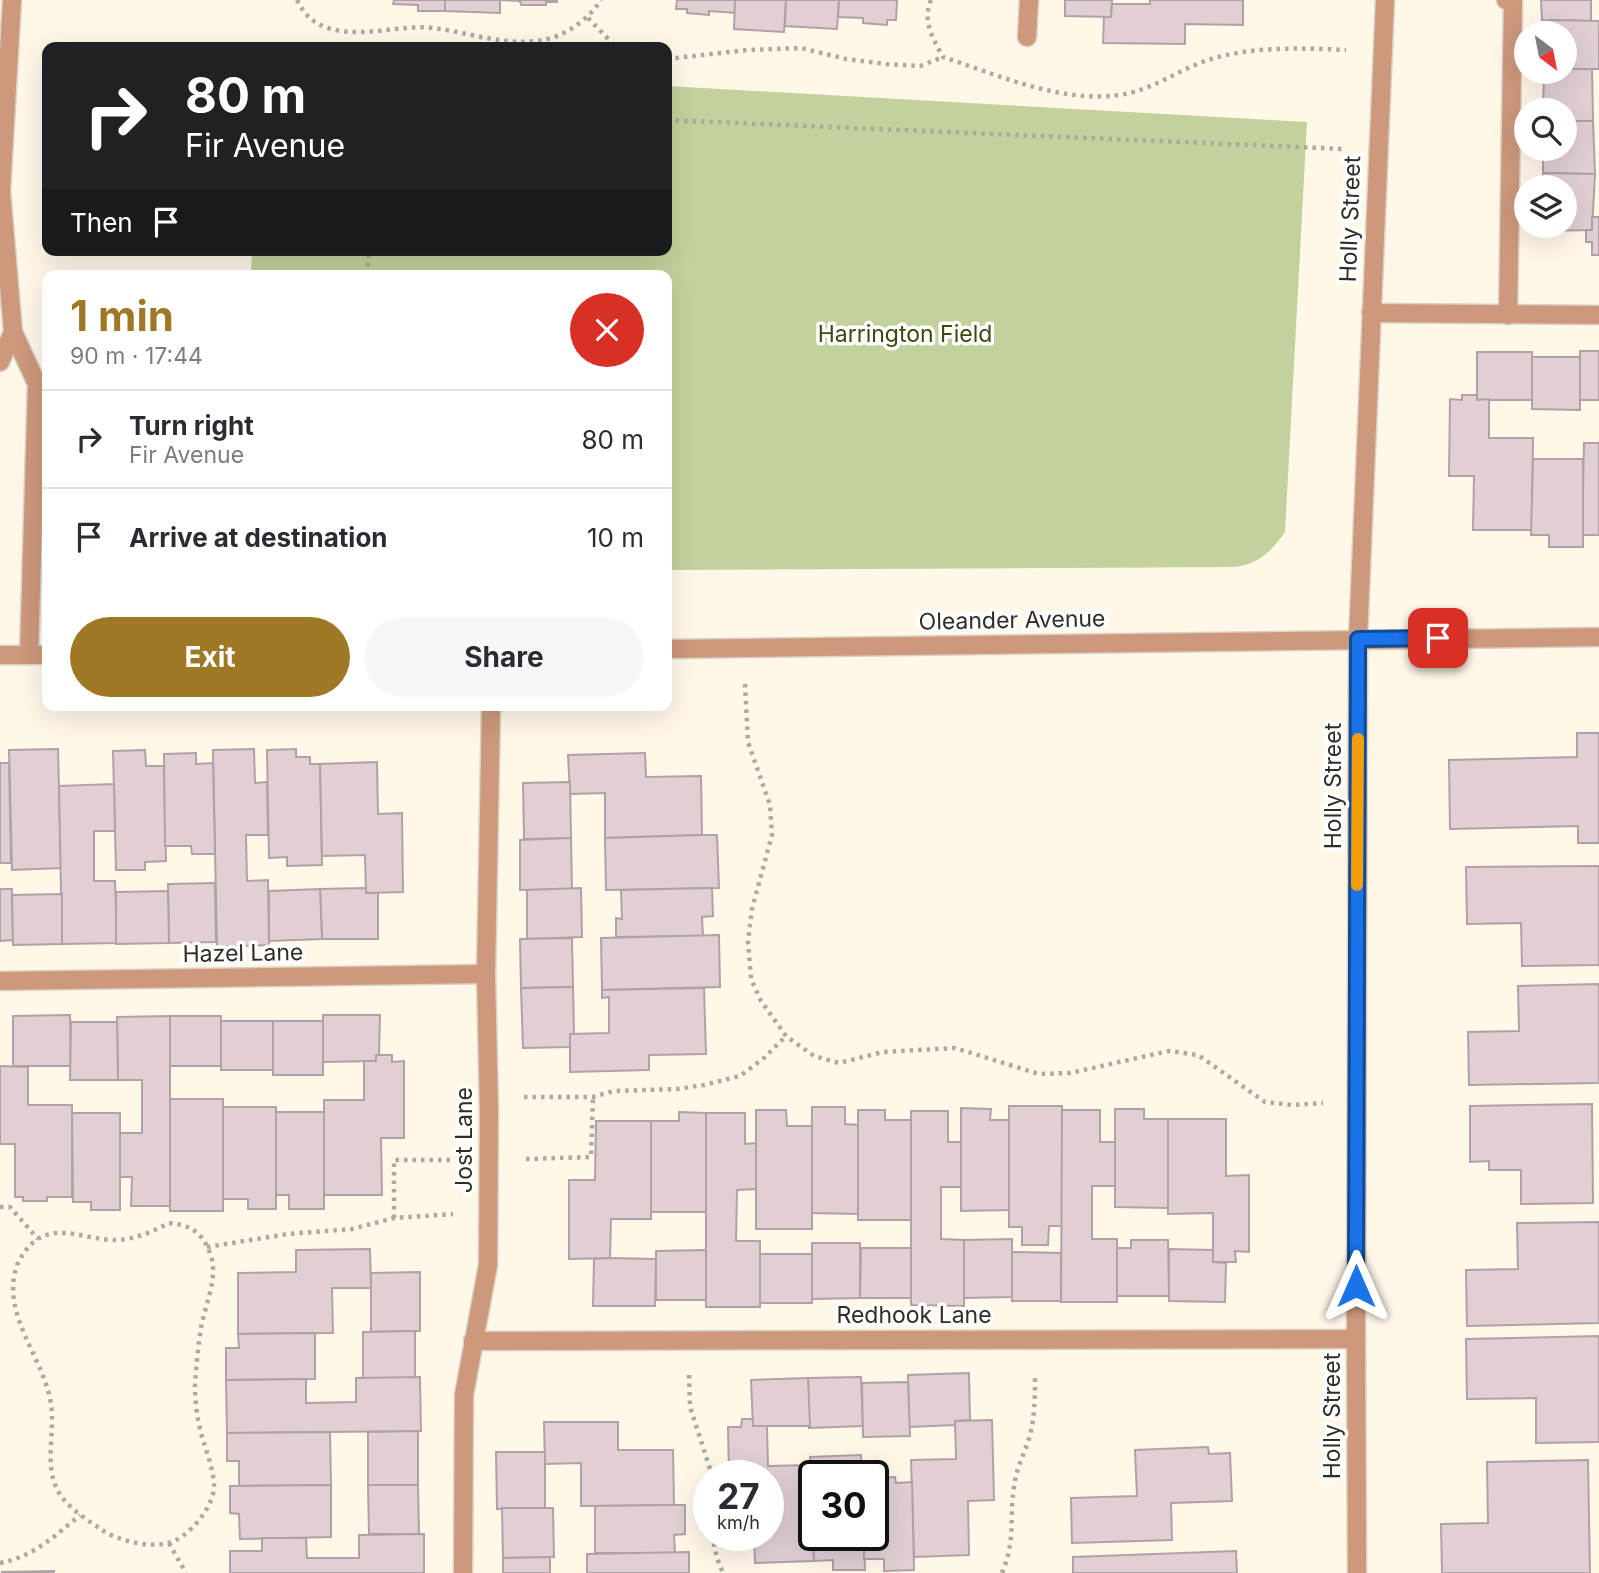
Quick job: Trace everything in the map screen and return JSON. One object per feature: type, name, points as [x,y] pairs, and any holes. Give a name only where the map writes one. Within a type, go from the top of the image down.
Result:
[{"type":"street","points":[[0,655],[38,655],[37,384],[13,332],[1,191],[12,0]]},
{"type":"street","points":[[1027,37],[1029,0]]},
{"type":"street","name":"Holly Street","points":[[1357,1573],[1358,639],[1385,0]]},
{"type":"street","points":[[1506,0],[1513,1],[1508,315]]},
{"type":"street","points":[[1371,313],[1599,315]]},
{"type":"street","points":[[0,362],[13,332]]},
{"type":"street","name":"Oleander Avenue","points":[[672,649],[1599,637]]},
{"type":"street","name":"Jost Lane","points":[[463,1573],[464,1395],[488,1265],[489,1098],[486,974],[491,711]]},
{"type":"street","name":"Hazel Lane","points":[[0,981],[486,974]]},
{"type":"street","name":"Redhook Lane","points":[[473,1341],[1356,1339]]},
{"type":"path","points":[[297,0],[309,19],[328,28],[362,32],[433,28],[484,38],[528,42],[552,38],[588,18],[601,0]]},
{"type":"path","points":[[931,0],[926,10],[929,33],[943,57]]},
{"type":"path","points":[[588,18],[611,42]]},
{"type":"path","points":[[672,58],[747,50],[801,48],[846,59],[886,64],[920,65],[943,57],[1054,92],[1093,96],[1120,95],[1145,88],[1207,60],[1241,52],[1317,48],[1382,51]]},
{"type":"path","points":[[672,120],[1377,151]]},
{"type":"path","points":[[744,648],[748,742],[770,805],[772,835],[752,909],[748,941],[751,979],[761,1001],[786,1036],[814,1056],[839,1063],[883,1052],[955,1048],[1039,1074],[1070,1073],[1169,1051],[1178,1052],[1198,1055],[1265,1102],[1293,1105],[1356,1101]]},
{"type":"path","points":[[489,1098],[593,1097],[614,1091],[677,1089],[740,1076],[764,1058],[786,1036]]},
{"type":"path","points":[[394,1218],[394,1160],[591,1157],[593,1097]]},
{"type":"path","points":[[0,1208],[10,1207],[38,1239]]},
{"type":"path","points":[[207,1247],[288,1234],[352,1229],[394,1218],[489,1212]]},
{"type":"path","points":[[169,1223],[184,1224],[198,1232],[207,1247],[213,1268],[201,1329],[195,1386],[197,1412],[215,1486],[204,1514],[186,1533],[169,1543],[133,1542],[110,1535],[80,1516],[57,1491],[52,1476],[51,1403],[45,1381],[23,1338],[13,1310],[10,1289],[23,1252],[38,1239],[69,1233],[113,1240],[156,1230],[169,1223]]},
{"type":"path","points":[[1002,1573],[1013,1538],[1013,1489],[1018,1463],[1029,1436],[1035,1407],[1034,1339]]},
{"type":"path","points":[[687,1340],[690,1407],[707,1460]]},
{"type":"path","points":[[0,1563],[28,1555],[40,1548],[80,1516]]},
{"type":"path","points":[[169,1543],[186,1573]]},
{"type":"path","points":[[715,1551],[723,1573]]},
{"type":"green space","name":"Harrington Field","points":[[672,86],[1307,122],[1285,532],[1269,551],[1257,560],[1233,567],[672,570],[672,270],[251,270],[252,256],[672,256]]},
{"type":"building","points":[[394,0],[445,0],[445,11],[418,11],[418,5],[393,4]]},
{"type":"building","points":[[445,0],[500,0],[500,13],[445,11]]},
{"type":"building","points":[[500,0],[557,2],[521,5],[520,1]]},
{"type":"building","points":[[677,0],[735,0],[735,13],[687,13],[687,9],[676,9]]},
{"type":"building","points":[[735,0],[786,0],[784,32],[734,29]]},
{"type":"building","points":[[786,0],[839,0],[837,29],[785,26]]},
{"type":"building","points":[[839,0],[897,0],[896,20],[887,20],[887,25],[863,23],[863,18],[838,17]]},
{"type":"building","points":[[1065,0],[1112,0],[1111,17],[1065,16]]},
{"type":"building","points":[[1150,0],[1243,0],[1243,25],[1185,24],[1185,44],[1103,43],[1104,17],[1111,17],[1112,4],[1150,4]]},
{"type":"building","points":[[1541,0],[1591,0],[1591,21],[1542,20]]},
{"type":"building","points":[[1550,20],[1599,21],[1599,69],[1577,69],[1577,21]]},
{"type":"building","points":[[1577,69],[1592,69],[1593,121],[1577,121],[1577,98],[1543,98],[1544,84],[1577,84]]},
{"type":"building","points":[[1577,121],[1593,121],[1595,174],[1543,173],[1543,161],[1577,161]]},
{"type":"building","points":[[1595,174],[1592,230],[1577,230],[1577,175],[1543,175]]},
{"type":"building","points":[[1592,217],[1599,217],[1599,255],[1592,255],[1592,242],[1586,242],[1586,230],[1592,230]]},
{"type":"building","points":[[1580,351],[1599,351],[1599,400],[1579,400]]},
{"type":"building","points":[[1477,352],[1532,352],[1532,400],[1477,400]]},
{"type":"building","points":[[1532,357],[1580,357],[1580,410],[1532,409]]},
{"type":"building","points":[[1462,395],[1477,395],[1477,400],[1489,399],[1489,438],[1533,438],[1532,530],[1473,530],[1474,476],[1449,476],[1450,399],[1462,400]]},
{"type":"building","points":[[1584,443],[1599,443],[1599,535],[1582,535]]},
{"type":"building","points":[[1533,459],[1583,459],[1583,547],[1549,547],[1549,535],[1531,535]]},
{"type":"building","points":[[1577,733],[1599,733],[1599,843],[1578,843],[1578,826],[1450,829],[1449,760],[1577,757]]},
{"type":"building","points":[[58,749],[61,868],[12,870],[9,750]]},
{"type":"building","points":[[254,749],[255,783],[267,782],[268,835],[246,835],[247,881],[268,880],[269,945],[217,947],[213,750]]},
{"type":"building","points":[[296,749],[296,757],[310,757],[310,764],[320,764],[322,865],[287,866],[287,857],[269,858],[267,750]]},
{"type":"building","points":[[145,750],[146,766],[164,766],[166,861],[145,862],[145,870],[116,870],[113,751]]},
{"type":"building","points":[[196,753],[196,764],[213,763],[215,854],[192,854],[191,846],[165,846],[164,754]]},
{"type":"building","points":[[645,753],[646,777],[701,776],[702,835],[605,838],[605,793],[570,794],[568,755]]},
{"type":"building","points":[[377,762],[378,814],[402,813],[403,892],[366,893],[365,855],[322,856],[320,764]]},
{"type":"building","points":[[0,763],[9,763],[11,863],[0,863]]},
{"type":"building","points":[[570,782],[571,838],[524,839],[523,783]]},
{"type":"building","points":[[114,784],[115,831],[94,831],[94,881],[115,881],[117,943],[62,944],[59,786]]},
{"type":"building","points":[[717,835],[719,888],[606,890],[605,838]]},
{"type":"building","points":[[571,838],[572,889],[520,890],[520,840]]},
{"type":"building","points":[[1599,866],[1599,965],[1522,966],[1521,923],[1467,924],[1466,867]]},
{"type":"building","points":[[215,883],[216,942],[169,943],[168,884]]},
{"type":"building","points":[[366,888],[366,893],[378,893],[378,939],[322,939],[320,889]]},
{"type":"building","points":[[581,888],[582,937],[527,939],[527,890]]},
{"type":"building","points":[[712,888],[713,916],[702,917],[703,936],[616,937],[616,918],[622,919],[621,890]]},
{"type":"building","points":[[0,889],[12,889],[13,940],[0,941]]},
{"type":"building","points":[[320,889],[322,939],[269,941],[269,891]]},
{"type":"building","points":[[168,891],[169,943],[116,944],[116,892]]},
{"type":"building","points":[[62,894],[62,944],[13,945],[12,895]]},
{"type":"building","points":[[719,935],[720,987],[602,990],[601,938]]},
{"type":"building","points":[[572,938],[573,987],[521,988],[520,939]]},
{"type":"building","points":[[1599,984],[1599,1083],[1469,1085],[1468,1032],[1519,1031],[1518,986]]},
{"type":"building","points":[[573,987],[574,1034],[570,1034],[570,1047],[523,1048],[521,988]]},
{"type":"building","points":[[704,988],[706,1054],[649,1055],[649,1070],[570,1072],[570,1034],[609,1033],[609,997],[602,998],[602,990]]},
{"type":"building","points":[[70,1015],[71,1066],[13,1066],[13,1016]]},
{"type":"building","points":[[323,1015],[380,1015],[379,1055],[376,1055],[376,1061],[323,1062]]},
{"type":"building","points":[[170,1016],[221,1016],[222,1066],[170,1066]]},
{"type":"building","points":[[170,1016],[170,1206],[131,1206],[132,1177],[120,1177],[120,1133],[142,1133],[142,1080],[118,1080],[117,1017]]},
{"type":"building","points":[[221,1021],[273,1021],[273,1070],[221,1070]]},
{"type":"building","points":[[273,1021],[323,1021],[323,1075],[273,1075]]},
{"type":"building","points":[[71,1022],[117,1022],[118,1080],[70,1080]]},
{"type":"building","points":[[376,1055],[392,1055],[392,1062],[404,1061],[404,1138],[381,1138],[382,1195],[324,1195],[324,1100],[364,1100],[364,1061],[376,1061]]},
{"type":"building","points":[[0,1066],[28,1067],[28,1105],[72,1105],[72,1197],[23,1201],[23,1197],[15,1197],[15,1144],[0,1144]]},
{"type":"building","points":[[170,1099],[223,1099],[223,1211],[170,1211]]},
{"type":"building","points":[[1592,1104],[1593,1203],[1521,1204],[1521,1170],[1489,1170],[1489,1161],[1470,1162],[1470,1106]]},
{"type":"building","points":[[1009,1106],[1062,1106],[1062,1226],[1049,1226],[1048,1245],[1022,1245],[1022,1227],[1009,1227]]},
{"type":"building","points":[[223,1107],[276,1107],[276,1209],[248,1209],[248,1199],[223,1199]]},
{"type":"building","points":[[812,1107],[845,1107],[845,1124],[859,1125],[859,1214],[811,1213]]},
{"type":"building","points":[[961,1108],[991,1109],[990,1120],[1009,1120],[1009,1210],[961,1211]]},
{"type":"building","points":[[1115,1109],[1144,1109],[1144,1119],[1168,1119],[1168,1208],[1115,1207]]},
{"type":"building","points":[[756,1110],[786,1110],[787,1126],[812,1126],[812,1229],[756,1229]]},
{"type":"building","points":[[858,1110],[885,1110],[885,1120],[911,1120],[911,1220],[858,1220]]},
{"type":"building","points":[[1062,1110],[1100,1110],[1100,1142],[1115,1142],[1115,1186],[1092,1186],[1092,1239],[1117,1239],[1117,1302],[1061,1302]]},
{"type":"building","points":[[911,1111],[948,1111],[948,1142],[961,1142],[961,1187],[941,1187],[941,1239],[964,1240],[964,1306],[911,1305]]},
{"type":"building","points":[[276,1112],[324,1112],[324,1209],[289,1209],[289,1195],[276,1195]]},
{"type":"building","points":[[679,1112],[706,1113],[706,1212],[651,1212],[651,1121],[679,1121]]},
{"type":"building","points":[[72,1113],[120,1113],[120,1210],[91,1210],[91,1202],[73,1202]]},
{"type":"building","points":[[706,1113],[745,1113],[745,1144],[756,1143],[756,1189],[737,1190],[736,1241],[760,1241],[760,1307],[706,1307]]},
{"type":"building","points":[[1168,1119],[1226,1119],[1226,1176],[1249,1175],[1249,1252],[1235,1251],[1236,1262],[1213,1262],[1213,1213],[1168,1214]]},
{"type":"building","points":[[596,1121],[651,1121],[651,1219],[611,1219],[610,1258],[569,1259],[569,1180],[595,1180]]},
{"type":"building","points":[[1599,1222],[1599,1323],[1467,1326],[1466,1270],[1518,1269],[1517,1223]]},
{"type":"building","points":[[1012,1239],[1012,1297],[964,1298],[964,1240]]},
{"type":"building","points":[[1131,1240],[1168,1240],[1169,1296],[1117,1296],[1117,1248],[1131,1248]]},
{"type":"building","points":[[812,1243],[860,1243],[860,1298],[812,1299]]},
{"type":"building","points":[[861,1248],[911,1248],[911,1298],[860,1298]]},
{"type":"building","points":[[370,1249],[371,1288],[332,1288],[333,1333],[238,1334],[238,1273],[296,1272],[296,1250]]},
{"type":"building","points":[[1169,1249],[1213,1250],[1213,1262],[1226,1263],[1225,1302],[1169,1301]]},
{"type":"building","points":[[706,1250],[706,1300],[656,1300],[656,1251]]},
{"type":"building","points":[[1012,1252],[1061,1253],[1061,1301],[1012,1301]]},
{"type":"building","points":[[760,1254],[812,1254],[812,1303],[760,1303]]},
{"type":"building","points":[[594,1259],[656,1259],[655,1306],[593,1306]]},
{"type":"building","points":[[420,1272],[420,1331],[371,1332],[371,1273]]},
{"type":"building","points":[[415,1331],[415,1378],[363,1378],[363,1332]]},
{"type":"building","points":[[315,1333],[315,1379],[226,1380],[226,1348],[239,1348],[238,1334]]},
{"type":"building","points":[[1599,1336],[1599,1442],[1536,1443],[1536,1398],[1467,1399],[1466,1339]]},
{"type":"building","points":[[969,1373],[970,1420],[955,1421],[955,1425],[909,1427],[908,1375]]},
{"type":"building","points":[[420,1377],[421,1431],[227,1433],[226,1380],[306,1379],[306,1403],[356,1402],[356,1378]]},
{"type":"building","points":[[861,1377],[863,1426],[809,1428],[808,1378]]},
{"type":"building","points":[[808,1378],[810,1426],[753,1426],[751,1380]]},
{"type":"building","points":[[908,1382],[910,1436],[863,1437],[862,1383]]},
{"type":"building","points":[[742,1419],[753,1419],[753,1426],[767,1426],[768,1460],[729,1460],[728,1427],[741,1427]]},
{"type":"building","points":[[992,1420],[994,1500],[968,1501],[969,1555],[914,1557],[911,1460],[956,1459],[955,1421]]},
{"type":"building","points":[[544,1422],[618,1422],[618,1450],[673,1450],[674,1505],[581,1506],[581,1463],[545,1464]]},
{"type":"building","points":[[418,1431],[418,1485],[368,1485],[368,1432]]},
{"type":"building","points":[[330,1432],[331,1485],[239,1486],[239,1461],[227,1461],[227,1433]]},
{"type":"building","points":[[1208,1447],[1209,1454],[1230,1453],[1232,1501],[1171,1503],[1172,1540],[1072,1543],[1071,1498],[1137,1496],[1135,1450]]},
{"type":"building","points":[[496,1452],[545,1452],[545,1508],[497,1509]]},
{"type":"building","points":[[861,1455],[861,1460],[810,1460],[810,1457]]},
{"type":"building","points":[[1588,1460],[1590,1573],[1442,1573],[1441,1524],[1488,1523],[1487,1462]]},
{"type":"building","points":[[798,1465],[798,1551],[814,1551],[814,1561],[755,1563],[755,1551],[784,1551],[784,1466]]},
{"type":"building","points":[[889,1477],[895,1477],[896,1483],[912,1482],[914,1570],[884,1571],[884,1559],[864,1559],[864,1551],[889,1551]]},
{"type":"building","points":[[331,1485],[331,1537],[240,1539],[239,1514],[230,1513],[230,1486]]},
{"type":"building","points":[[368,1485],[418,1485],[419,1534],[369,1534]]},
{"type":"building","points":[[685,1505],[685,1534],[674,1535],[675,1553],[595,1553],[595,1506]]},
{"type":"building","points":[[502,1508],[553,1508],[554,1557],[503,1558]]},
{"type":"building","points":[[424,1534],[424,1573],[230,1573],[230,1551],[262,1551],[262,1538],[306,1538],[307,1558],[359,1558],[359,1535]]},
{"type":"building","points":[[814,1551],[864,1551],[865,1570],[833,1570],[833,1560],[814,1561]]},
{"type":"building","points":[[1236,1551],[1237,1573],[1073,1573],[1073,1557]]},
{"type":"building","points":[[689,1552],[689,1573],[587,1573],[587,1554]]},
{"type":"building","points":[[550,1557],[550,1573],[503,1573],[503,1558]]},
{"type":"building","points":[[2,1572],[54,1573],[2,1573]]},
{"type":"slow traffic","points":[[1357,885],[1358,739]]},
{"type":"route","points":[[1356,1286],[1358,639],[1438,638]]}]
